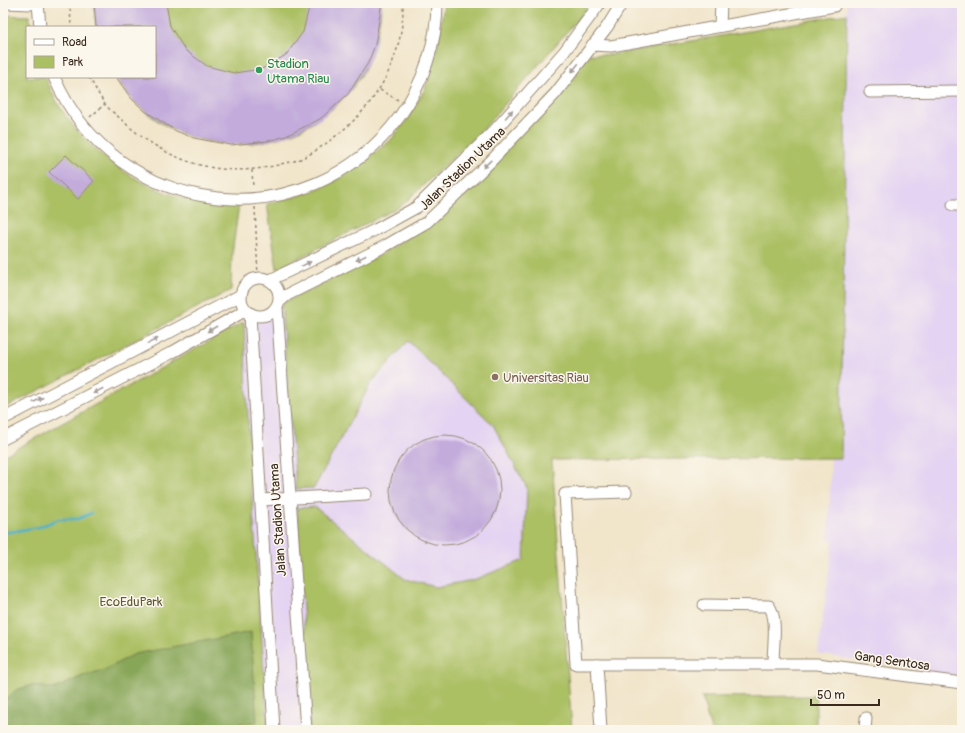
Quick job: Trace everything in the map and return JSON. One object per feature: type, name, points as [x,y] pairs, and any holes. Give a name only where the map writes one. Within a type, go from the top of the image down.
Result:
[{"type":"street","points":[[6,3],[35,3],[40,26]]},
{"type":"street","points":[[54,78],[60,93],[81,124],[97,142],[130,169],[153,181],[177,191],[202,197],[228,200],[254,199],[280,195],[305,188],[329,178],[352,164],[372,148],[390,130],[408,106],[428,62],[434,37],[437,3]]},
{"type":"street","name":"Jalan Stadion Utama","points":[[270,280],[377,229],[417,207],[495,130],[564,52],[600,3]]},
{"type":"street","name":"Jalan Stadion Utama","points":[[306,730],[278,305],[287,295],[387,245],[427,222],[490,162],[555,94],[607,27],[622,3]]},
{"type":"street","points":[[720,26],[721,3]]},
{"type":"street","points":[[592,45],[611,46],[834,6],[834,3]]},
{"type":"street","points":[[870,92],[962,91]]},
{"type":"street","points":[[377,229],[387,245]]},
{"type":"street","points":[[3,439],[22,431],[248,312],[266,315],[278,305],[278,290],[270,280],[258,278],[247,283],[241,295],[7,416],[22,431]]},
{"type":"street","points":[[241,295],[248,312]]},
{"type":"street","name":"Jalan Stadion Utama","points":[[248,312],[261,500],[274,730]]},
{"type":"street","name":"Gang Sentosa","points":[[626,492],[566,494],[576,664],[817,664],[962,684]]},
{"type":"street","points":[[261,500],[366,494]]},
{"type":"street","points":[[704,605],[758,604],[768,606],[773,611],[774,619],[773,663]]},
{"type":"street","points":[[597,664],[601,730]]},
{"type":"street","points":[[865,730],[866,718]]},
{"type":"path","points":[[70,3],[71,26]]},
{"type":"path","points":[[91,78],[105,104],[155,147],[183,161],[223,170],[252,169],[298,160],[334,138],[364,111],[380,90],[394,60],[404,16],[403,3]]},
{"type":"path","points":[[380,90],[408,106]]},
{"type":"path","points":[[81,124],[105,104]]},
{"type":"path","points":[[252,169],[253,187]]},
{"type":"path","points":[[254,199],[258,278]]},
{"type":"shaded area","name":"Universitas Riau","points":[[847,3],[962,3],[962,677],[818,654],[833,540],[828,540],[831,458],[552,460],[572,730],[3,730],[3,456],[244,322],[375,258],[429,224],[589,54],[610,55],[846,14]]},
{"type":"green space","name":"Stadion Utama Riau","points":[[94,3],[381,3],[380,20],[375,43],[367,65],[355,85],[321,117],[291,133],[259,142],[227,144],[194,138],[164,125],[138,105],[117,78],[156,78],[156,26],[96,26]]},
{"type":"green space","points":[[444,3],[589,3],[584,12],[481,132],[401,206],[277,269],[267,204],[308,193],[341,178],[390,141],[409,117],[425,89],[438,44]]},
{"type":"green space","name":"Universitas Riau","points":[[847,14],[841,458],[552,460],[572,730],[310,730],[297,508],[315,507],[405,579],[436,587],[473,580],[524,560],[527,488],[493,425],[408,341],[371,383],[314,488],[296,489],[281,304],[375,258],[429,224],[589,54],[610,55]]},
{"type":"green space","points":[[3,15],[29,16],[31,26],[26,26],[26,78],[45,78],[58,104],[73,125],[104,157],[142,182],[162,191],[205,203],[239,205],[232,254],[231,290],[3,409]]},
{"type":"green space","name":"EcoEduPark","points":[[244,322],[250,465],[268,730],[3,730],[3,456]]},
{"type":"green space","points":[[251,632],[257,722],[147,730],[3,730],[3,702],[16,690],[32,685],[54,689],[85,675],[104,670],[135,654]]},
{"type":"green space","points":[[816,696],[816,730],[711,730],[702,697]]},
{"type":"building","name":"Stadion Utama Riau","points":[[94,3],[166,3],[170,26],[185,50],[207,66],[234,73],[262,69],[286,55],[303,32],[310,3],[381,3],[375,45],[368,63],[348,94],[320,119],[286,136],[268,141],[231,145],[194,138],[176,131],[145,111],[131,98],[117,78],[156,78],[156,26],[96,26]]},
{"type":"building","points":[[66,155],[94,181],[78,199],[49,172]]},
{"type":"building","points":[[445,435],[466,439],[476,444],[484,451],[491,459],[496,469],[500,490],[496,511],[491,521],[484,529],[476,536],[466,541],[445,545],[424,541],[414,536],[406,529],[399,521],[394,511],[390,490],[394,469],[399,459],[406,451],[414,444],[424,439]]},
{"type":"waterway","points":[[3,533],[39,527],[59,519],[78,519],[91,513]]},
{"type":"place","name":"Stadion Utama Riau","points":[[259,70]]},
{"type":"place","name":"Universitas Riau","points":[[495,377]]}]
